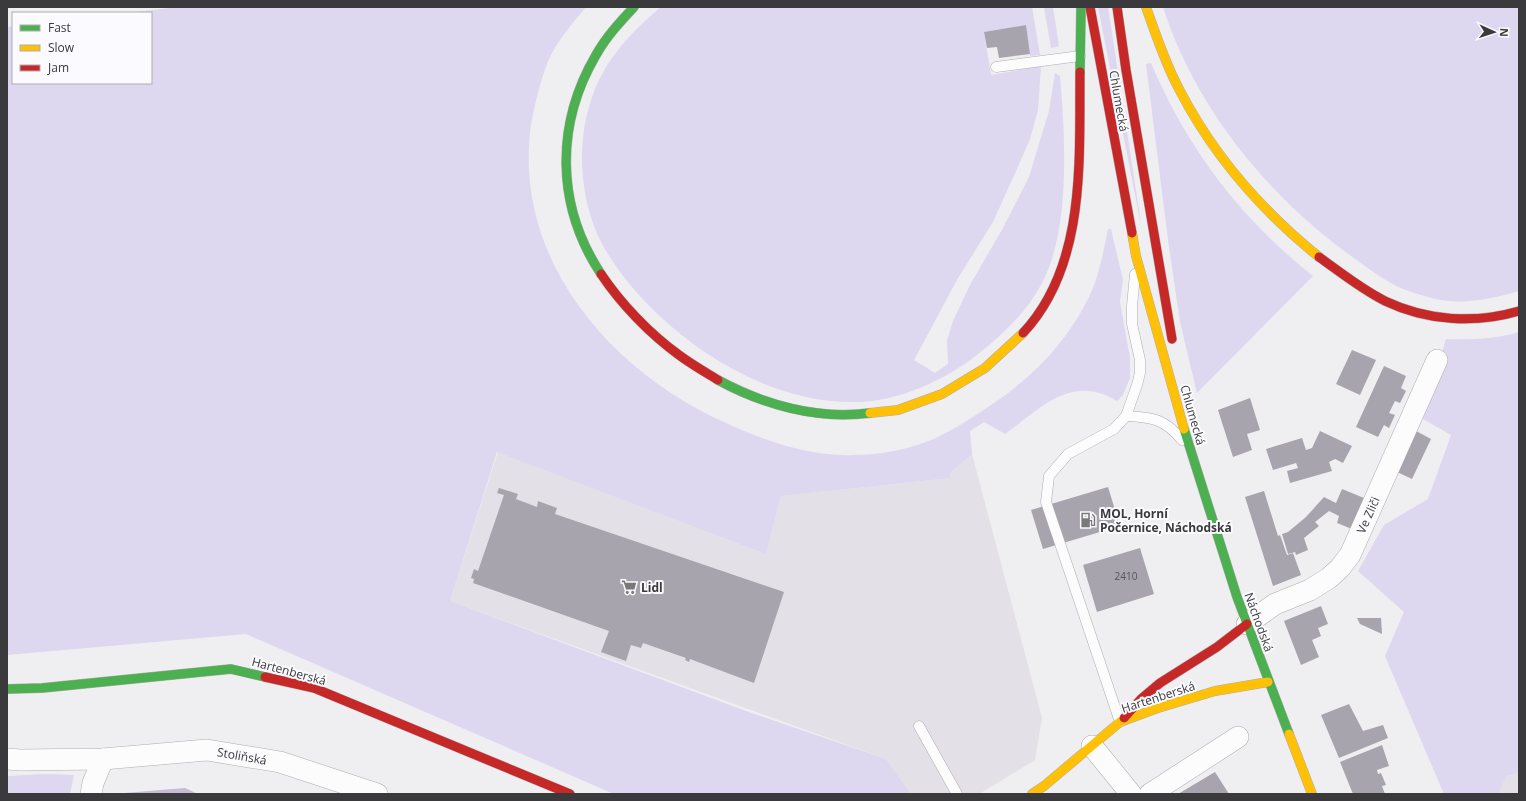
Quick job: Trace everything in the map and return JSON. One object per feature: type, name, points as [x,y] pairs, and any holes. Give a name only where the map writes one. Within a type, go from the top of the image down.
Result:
[{"type":"main road","points":[[634,7],[613,30],[591,62],[580,86],[571,113],[566,151],[572,208],[577,226],[601,275],[623,304],[654,335],[672,350],[713,377],[735,389],[777,406],[817,414],[848,416],[876,414],[899,410],[936,397],[956,387],[1008,350],[1033,321],[1056,285],[1067,250],[1077,198],[1081,7]]},
{"type":"main road","name":"Chlumecká","points":[[1090,7],[1136,256],[1192,456]]},
{"type":"main road","name":"Chlumecká","points":[[1117,7],[1126,70],[1174,348]]},
{"type":"main road","points":[[1146,7],[1173,77],[1185,100],[1216,149],[1260,203],[1306,248],[1361,288],[1399,307],[1414,312],[1445,318],[1475,319],[1500,317],[1519,311]]},
{"type":"main road","name":"Chlumecká","points":[[1178,371],[1192,456]]},
{"type":"main road","name":"Náchodská","points":[[1192,456],[1247,624],[1312,794]]},
{"type":"main road","points":[[1120,722],[1141,699],[1160,683],[1216,647],[1247,624]]},
{"type":"main road","name":"Hartenberská","points":[[7,689],[42,688],[231,669],[314,688],[570,794]]},
{"type":"main road","name":"Hartenberská","points":[[1032,794],[1120,722],[1158,708],[1208,693],[1268,682]]},
{"type":"street","name":"Ve Zliči","points":[[1247,624],[1275,604],[1310,590],[1329,578],[1340,568],[1350,555],[1437,360]]},
{"type":"street","points":[[1150,794],[1238,737]]},
{"type":"street","points":[[1092,746],[1131,794]]},
{"type":"street","name":"Stoliňská","points":[[7,759],[103,759],[207,750],[280,762],[377,794]]},
{"type":"street","points":[[91,794],[93,783],[103,759]]},
{"type":"lane","points":[[996,67],[1080,56]]},
{"type":"lane","points":[[1120,722],[1046,502],[1049,476],[1068,454],[1114,429],[1126,416],[1138,385],[1140,360],[1132,324],[1136,256]]},
{"type":"lane","points":[[1126,416],[1146,417],[1163,422],[1176,432],[1192,456]]},
{"type":"lane","points":[[919,726],[957,794]]},
{"type":"shaded area","points":[[178,7],[586,7],[560,40],[548,61],[538,93],[531,125],[529,174],[537,221],[554,265],[578,305],[609,342],[644,374],[684,401],[726,423],[772,442],[804,450],[837,455],[861,455],[884,453],[907,448],[925,443],[956,428],[994,403],[1039,367],[1064,338],[1075,322],[1093,288],[1100,267],[1108,229],[1111,229],[1123,280],[1120,302],[1130,358],[1130,378],[1123,395],[1117,401],[1100,393],[1085,391],[1071,393],[1044,405],[1005,434],[984,422],[970,431],[972,454],[950,473],[951,478],[781,496],[766,554],[497,452],[450,601],[746,711],[886,759],[911,794],[614,794],[246,634],[7,655],[7,27],[12,26],[12,84],[152,84],[152,12],[136,12]]},
{"type":"shaded area","points":[[661,7],[1032,7],[1040,55],[1030,56],[1026,25],[984,32],[991,75],[1041,66],[1038,110],[1030,139],[993,222],[958,278],[914,360],[935,373],[948,364],[947,340],[953,321],[970,285],[1003,228],[1029,177],[1049,111],[1055,73],[1060,76],[1063,126],[1064,181],[1062,209],[1058,236],[1051,261],[1036,294],[1022,313],[996,339],[978,354],[965,364],[936,381],[904,394],[872,401],[856,402],[814,398],[793,394],[773,387],[717,360],[671,326],[633,288],[611,259],[602,244],[593,224],[587,204],[583,182],[582,160],[583,138],[587,116],[601,76],[620,47]]},
{"type":"shaded area","points":[[1044,7],[1053,7],[1059,46],[1051,48]]},
{"type":"shaded area","points":[[1098,7],[1108,7],[1142,230]]},
{"type":"shaded area","points":[[1163,7],[1519,7],[1519,291],[1467,301],[1445,301],[1435,299],[1403,289],[1387,281],[1343,250],[1313,226],[1285,200],[1234,142],[1212,110],[1193,77],[1176,43]]},
{"type":"shaded area","points":[[1151,63],[1181,124],[1218,180],[1239,206],[1262,230],[1313,276],[1197,393],[1180,322],[1168,240],[1146,64]]},
{"type":"shaded area","points":[[1519,332],[1519,773],[1506,776],[1499,794],[1444,794],[1385,656],[1404,612],[1358,571],[1384,525],[1428,499],[1451,435],[1423,419],[1446,339],[1483,338]]},
{"type":"shaded area","points":[[498,452],[766,554],[781,496],[951,478],[950,473],[972,454],[1042,718],[1035,760],[979,794],[911,794],[886,759],[450,601]]},
{"type":"shaded area","points":[[1519,773],[1519,794],[1499,794],[1506,776]]},
{"type":"shaded area","points":[[45,774],[74,775],[70,794],[7,794],[7,776]]},
{"type":"shaded area","points":[[185,788],[198,794],[125,794],[125,793]]},
{"type":"building","points":[[1026,25],[1030,54],[999,58],[997,47],[987,48],[984,32]]},
{"type":"building","points":[[1352,350],[1376,360],[1360,395],[1336,384]]},
{"type":"building","points":[[1384,366],[1406,376],[1401,388],[1406,391],[1400,403],[1395,401],[1389,413],[1395,415],[1389,428],[1384,425],[1378,437],[1356,427]]},
{"type":"building","points":[[1250,398],[1260,430],[1247,434],[1252,450],[1233,457],[1218,410]]},
{"type":"building","points":[[1320,431],[1352,446],[1343,463],[1335,459],[1329,462],[1332,471],[1290,483],[1287,471],[1298,468],[1296,463],[1273,470],[1266,449],[1302,438],[1306,450],[1312,448]]},
{"type":"building","points":[[1416,431],[1431,439],[1412,479],[1397,472]]},
{"type":"building","points":[[1108,487],[1120,526],[1043,549],[1031,510]]},
{"type":"building","name":"Lidl","points":[[499,488],[518,494],[516,499],[537,507],[538,501],[557,508],[555,514],[784,592],[754,683],[690,659],[689,662],[685,660],[686,658],[643,643],[641,648],[631,645],[626,661],[601,652],[609,631],[473,583],[474,579],[471,578],[474,569],[478,571],[504,495],[497,493]]},
{"type":"building","points":[[1342,489],[1364,498],[1352,529],[1337,523],[1339,516],[1329,511],[1315,522],[1319,526],[1304,538],[1308,550],[1296,555],[1295,552],[1288,554],[1282,534],[1288,532],[1306,517],[1324,497],[1336,503]]},
{"type":"building","points":[[1264,491],[1278,536],[1280,535],[1287,555],[1293,553],[1301,575],[1273,586],[1245,497]]},
{"type":"building","points":[[1140,548],[1154,594],[1097,612],[1083,565]]},
{"type":"building","points":[[1321,606],[1328,624],[1318,628],[1321,636],[1312,640],[1319,657],[1301,665],[1284,621]]},
{"type":"building","points":[[1357,618],[1381,618],[1382,634],[1360,624]]},
{"type":"building","points":[[1349,704],[1363,731],[1383,725],[1388,738],[1339,758],[1321,715]]},
{"type":"building","points":[[1382,745],[1389,766],[1377,770],[1378,774],[1381,773],[1386,785],[1382,786],[1385,794],[1353,794],[1340,762]]},
{"type":"building","points":[[1215,772],[1229,794],[1178,794]]},
{"type":"traffic: fast","points":[[601,274],[586,248],[575,221],[569,193],[566,165],[568,137],[573,109],[583,82],[596,55],[618,24],[634,7]]},
{"type":"traffic: fast","points":[[1080,72],[1081,7]]},
{"type":"traffic: fast","points":[[718,380],[754,397],[792,408],[831,414],[850,415],[870,413]]},
{"type":"traffic: fast","points":[[1184,429],[1237,597],[1289,734]]},
{"type":"traffic: fast","points":[[7,689],[42,688],[231,669],[265,677]]},
{"type":"traffic: slow","points":[[1146,7],[1169,69],[1192,113],[1207,137],[1240,180],[1259,201],[1278,221],[1319,257]]},
{"type":"traffic: slow","points":[[1132,233],[1136,256],[1184,429]]},
{"type":"traffic: slow","points":[[870,413],[898,410],[942,394],[985,368],[1023,333]]},
{"type":"traffic: slow","points":[[1032,794],[1044,786],[1120,722],[1158,708],[1215,691],[1268,682]]},
{"type":"traffic: slow","points":[[1289,734],[1312,794]]},
{"type":"traffic: jam","points":[[1090,7],[1132,233]]},
{"type":"traffic: jam","points":[[1117,7],[1126,70],[1172,339]]},
{"type":"traffic: jam","points":[[1023,333],[1044,306],[1059,276],[1069,243],[1075,210],[1078,175],[1080,140],[1080,72]]},
{"type":"traffic: jam","points":[[1319,257],[1376,296],[1401,308],[1417,313],[1468,319],[1485,318],[1519,311]]},
{"type":"traffic: jam","points":[[601,274],[627,307],[657,338],[698,368],[718,380]]},
{"type":"traffic: jam","points":[[1124,718],[1141,699],[1160,683],[1217,647],[1247,624]]},
{"type":"traffic: jam","points":[[265,677],[314,688],[570,794]]},
{"type":"place","name":"MOL, Horní Počernice, Náchodská","points":[[1088,520]]},
{"type":"place","name":"Lidl","points":[[629,587]]}]
